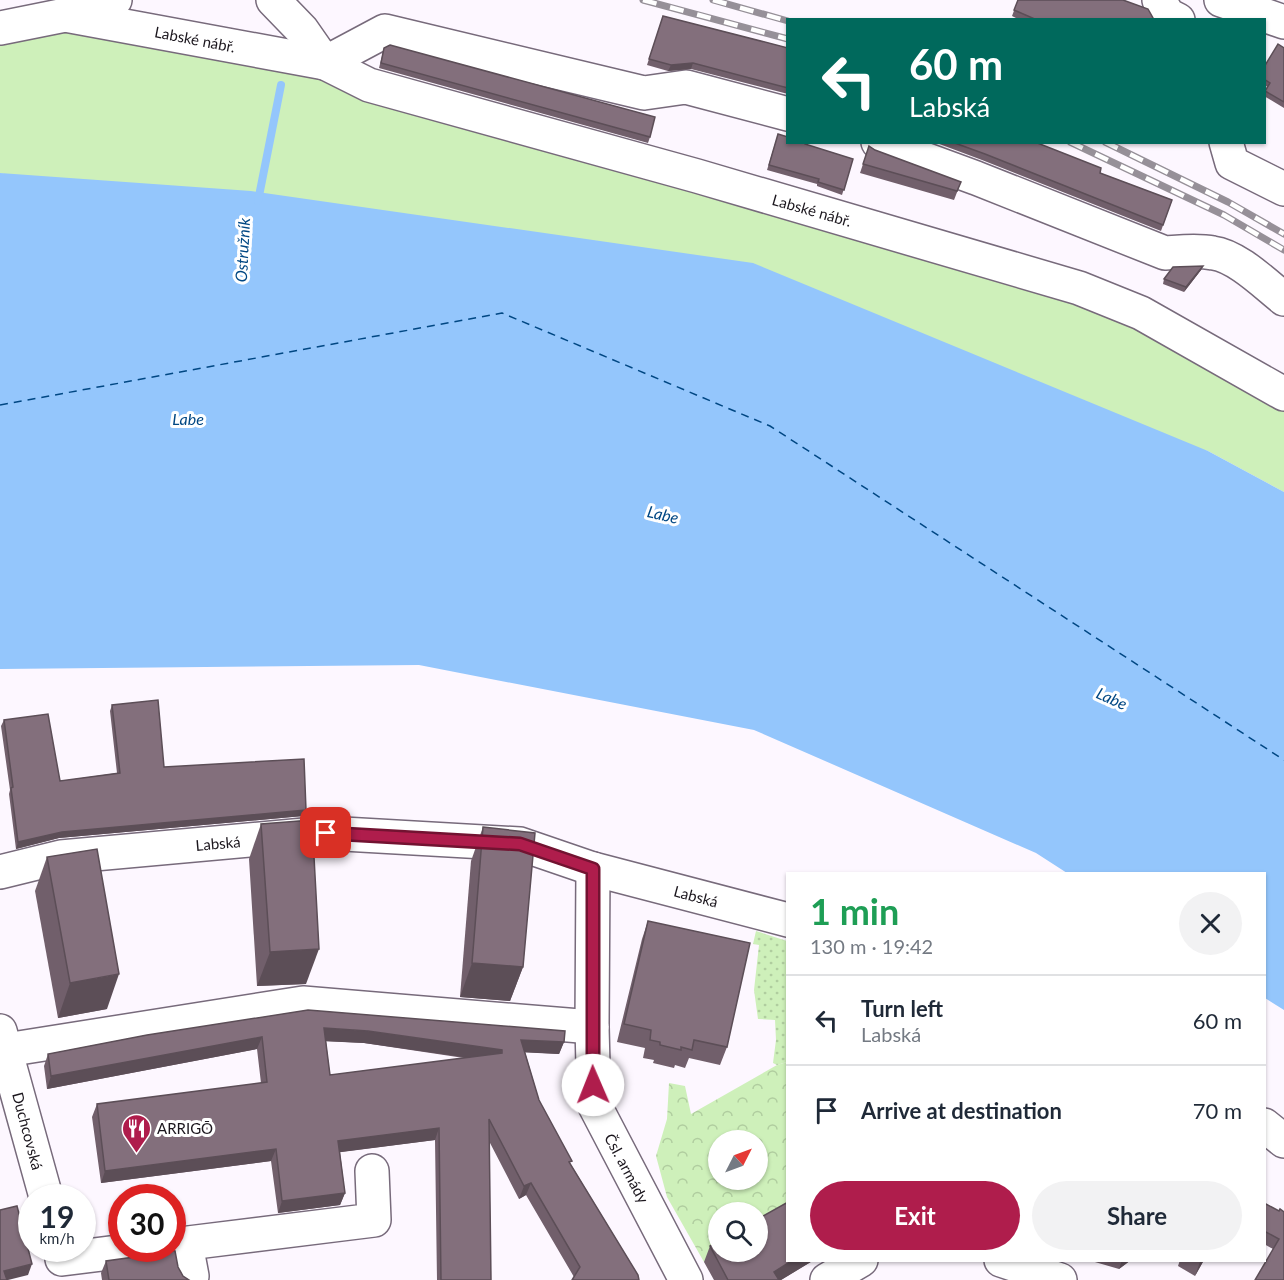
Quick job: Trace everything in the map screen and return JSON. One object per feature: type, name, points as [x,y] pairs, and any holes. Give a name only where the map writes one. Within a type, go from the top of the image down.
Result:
[{"type":"street","name":"Labské nábř.","points":[[0,28],[65,15],[114,0]]},
{"type":"street","name":"Labské nábř.","points":[[273,0],[302,30],[325,63]]},
{"type":"street","points":[[1159,0],[1168,15],[1174,18]]},
{"type":"street","points":[[1221,0],[1284,22]]},
{"type":"street","name":"Labské nábř.","points":[[65,15],[325,63],[369,85],[697,176],[1079,288],[1141,313],[1284,394]]},
{"type":"street","points":[[325,63],[385,31],[644,93],[686,87],[786,113]]},
{"type":"street","points":[[883,144],[1165,253],[1193,251],[1215,253],[1243,266],[1284,299]]},
{"type":"street","points":[[1227,144],[1232,163],[1284,189]]},
{"type":"street","name":"Labská","points":[[0,872],[61,857],[326,833],[520,844],[593,869],[786,919]]},
{"type":"street","name":"Čsl. armády","points":[[593,869],[594,1104],[686,1280]]},
{"type":"street","points":[[3,1040],[303,1003],[592,1027]]},
{"type":"street","name":"Duchcovská","points":[[3,1040],[42,1184]]},
{"type":"street","points":[[1266,1127],[1284,1141]]},
{"type":"street","points":[[186,1243],[374,1220],[372,1171]]},
{"type":"street","points":[[186,1261],[192,1276]]},
{"type":"street","points":[[1007,1262],[1060,1280]]},
{"type":"green space","points":[[69,26],[321,77],[738,198],[1071,301],[1151,333],[1284,411],[1284,492],[1208,451],[0,173],[0,44]]},
{"type":"green space","points":[[756,931],[786,941],[786,1062],[777,1065],[773,1063],[776,1040],[775,1020],[758,1019],[754,990],[759,945],[753,944]]},
{"type":"green space","points":[[786,1062],[786,1216],[768,1226],[768,1202],[708,1202],[708,1259],[704,1262],[667,1197],[656,1156],[667,1119],[669,1083],[685,1086],[691,1114],[777,1065]]},
{"type":"water","name":"Labe","points":[[0,173],[251,191],[753,263],[1208,451],[1284,492],[1284,1010],[1266,999],[1266,872],[1065,872],[1036,853],[754,730],[419,665],[0,669]]},
{"type":"building","points":[[1018,0],[1123,0],[1148,9],[1153,18],[1032,18],[1014,10]]},
{"type":"building","points":[[663,16],[786,47],[786,87],[693,63],[671,65],[649,59]]},
{"type":"building","points":[[1278,44],[1284,48],[1284,102],[1266,92],[1270,83],[1266,80],[1266,64]]},
{"type":"building","points":[[390,45],[655,117],[650,137],[381,63],[384,48]]},
{"type":"building","points":[[778,134],[786,136],[786,144],[805,144],[853,159],[844,190],[818,182],[819,179],[769,165]]},
{"type":"building","points":[[958,144],[1040,144],[1101,168],[1100,173],[1172,200],[1163,225]]},
{"type":"building","points":[[869,146],[961,182],[957,191],[863,164]]},
{"type":"building","points":[[1203,266],[1186,287],[1164,279],[1173,267]]},
{"type":"building","points":[[158,700],[164,767],[304,759],[306,810],[62,832],[18,842],[4,720],[48,714],[60,781],[120,773],[112,705]]},
{"type":"building","points":[[312,820],[319,949],[270,952],[261,824]]},
{"type":"building","points":[[483,827],[535,833],[523,967],[472,963]]},
{"type":"building","points":[[97,849],[119,974],[70,983],[47,857]]},
{"type":"building","points":[[648,921],[750,943],[727,1047],[694,1040],[692,1050],[681,1047],[681,1050],[650,1040],[651,1030],[624,1024]]},
{"type":"building","points":[[308,1010],[565,1031],[564,1042],[521,1040],[539,1100],[572,1161],[569,1162],[639,1280],[572,1280],[580,1267],[531,1183],[524,1186],[489,1119],[491,1280],[441,1280],[439,1128],[338,1141],[345,1193],[282,1201],[276,1149],[105,1171],[97,1104],[267,1082],[262,1037],[51,1076],[48,1054],[147,1035]],"holes":[[[324,1028],[368,1031],[502,1050],[502,1053],[330,1075]]]},
{"type":"building","points":[[786,1203],[786,1262],[790,1262],[774,1272],[779,1280],[728,1280],[718,1262],[768,1262],[768,1213]]},
{"type":"building","points":[[1266,1204],[1284,1212],[1284,1280],[1255,1280],[1266,1262],[1279,1239],[1266,1232]]},
{"type":"building","points":[[17,1206],[18,1262],[31,1262],[32,1264],[4,1271],[7,1280],[0,1280],[0,1210]]},
{"type":"building","points":[[106,1261],[177,1262],[183,1276],[189,1280],[109,1280]]},
{"type":"waterway","name":"Ostružník","points":[[258,201],[281,85]]},
{"type":"ferry route","points":[[0,405],[502,313],[770,426],[1284,760]]},
{"type":"railway","points":[[643,0],[786,38]]},
{"type":"railway","points":[[713,0],[786,20]]},
{"type":"railway","points":[[1074,144],[1224,215],[1284,250]]},
{"type":"railway","points":[[1109,144],[1228,202],[1284,234]]},
{"type":"place","name":"ARRIGŌ","points":[[136,1154]]},
{"type":"route","points":[[326,833],[520,844],[593,869],[593,1085]]}]
